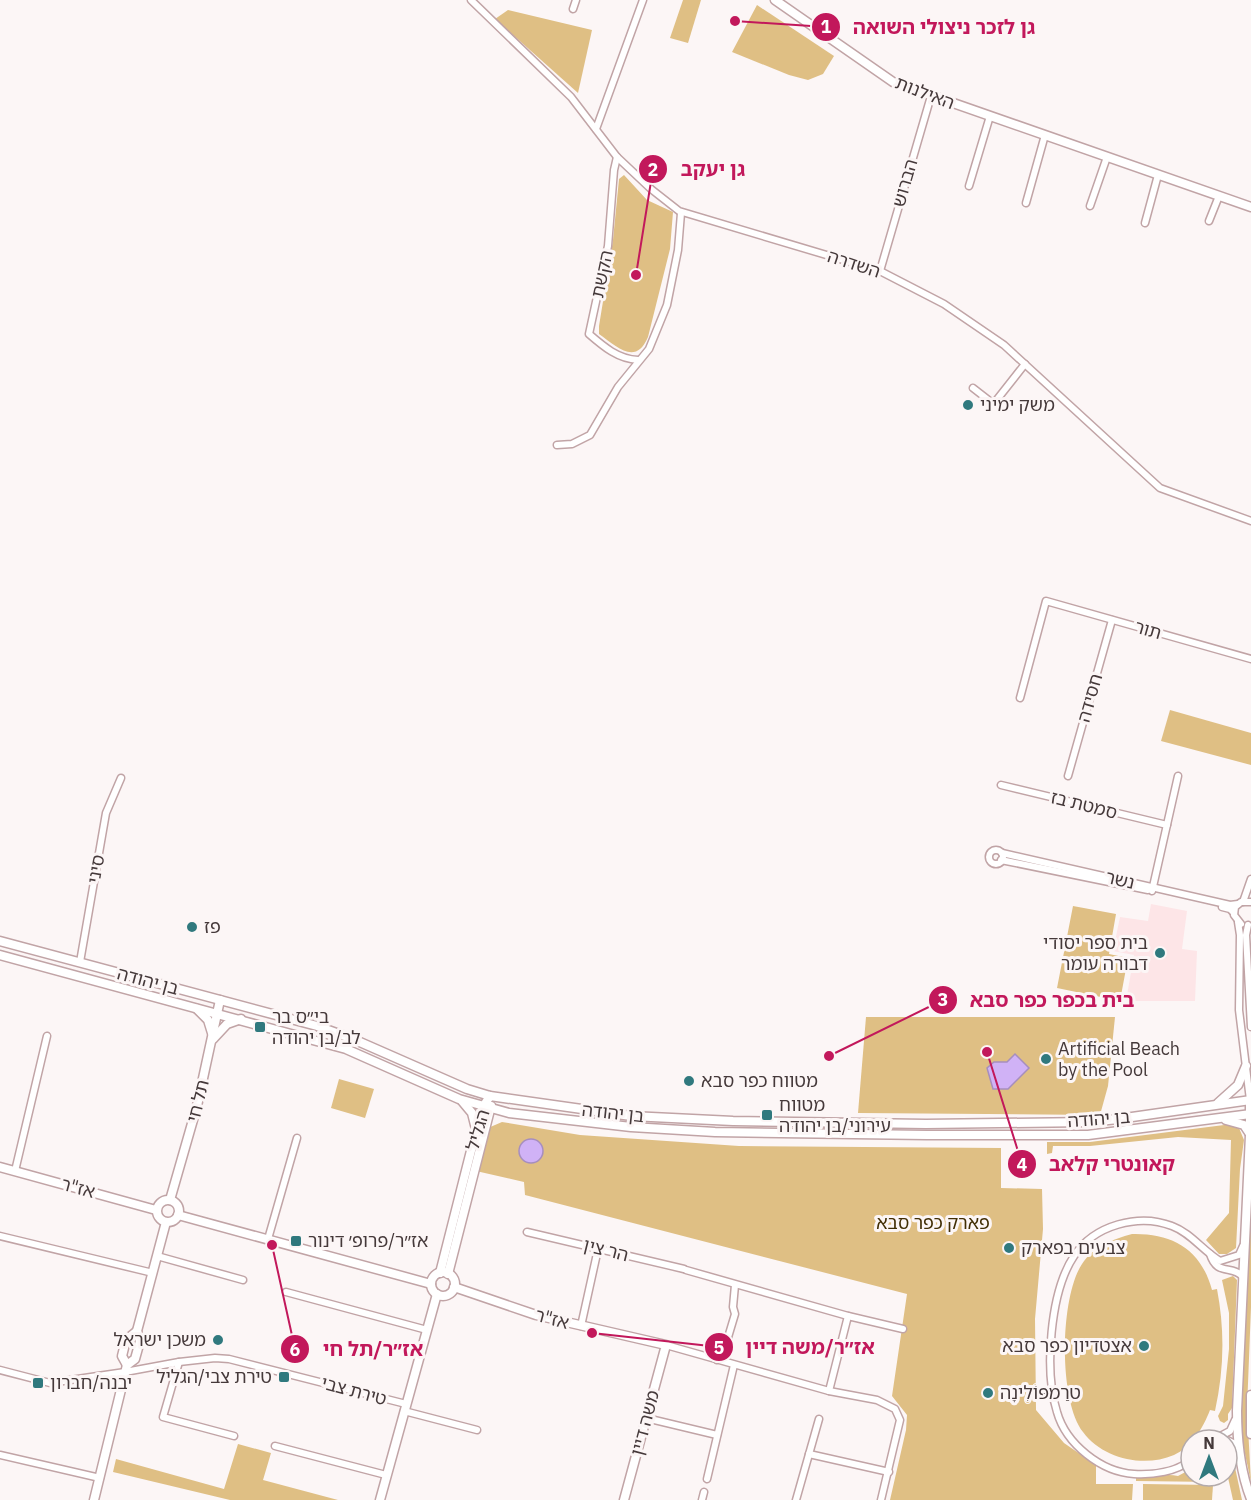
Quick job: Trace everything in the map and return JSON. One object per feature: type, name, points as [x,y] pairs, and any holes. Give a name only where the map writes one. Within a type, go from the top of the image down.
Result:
[{"type":"main road","name":"האילנות","points":[[775,0],[893,82],[1251,207]]},
{"type":"main road","name":"בן יהודה","points":[[0,941],[317,1026],[344,1035],[467,1089],[490,1096],[631,1116],[734,1121],[926,1124],[1089,1122],[1250,1100]]},
{"type":"main road","name":"בן יהודה","points":[[0,955],[346,1049],[459,1099],[509,1113],[631,1127],[715,1132],[927,1135],[1088,1135],[1251,1114]]},
{"type":"main road","name":"תל חי","points":[[170,1200],[197,1106],[220,1000]]},
{"type":"main road","points":[[193,1007],[208,1020],[212,1039]]},
{"type":"main road","points":[[212,1039],[227,1024],[241,1019]]},
{"type":"main road","points":[[1214,1106],[1226,1099],[1238,1085],[1246,1066]]},
{"type":"main road","name":"הגליל","points":[[444,1273],[486,1127],[490,1096]]},
{"type":"main road","points":[[459,1099],[469,1108],[476,1131]]},
{"type":"main road","points":[[1238,1428],[1250,1100]]},
{"type":"main road","name":"הגליל","points":[[444,1273],[476,1131],[487,1108]]},
{"type":"main road","points":[[486,1127],[494,1118],[509,1113]]},
{"type":"main road","points":[[1217,1118],[1244,1125],[1250,1136]]},
{"type":"main road","name":"אז\"ר","points":[[0,1167],[156,1210]]},
{"type":"main road","points":[[170,1200],[178,1207],[178,1215],[174,1220],[166,1222],[158,1216],[156,1210],[162,1201],[170,1200]]},
{"type":"main road","points":[[178,1215],[431,1284],[437,1294],[380,1500]]},
{"type":"main road","points":[[94,1500],[126,1369],[135,1359],[140,1341],[137,1331],[166,1222]]},
{"type":"main road","points":[[431,1284],[435,1276],[444,1273],[454,1281],[454,1287],[447,1295],[437,1294]]},
{"type":"main road","name":"אז\"ר","points":[[454,1287],[497,1303],[581,1326],[666,1345]]},
{"type":"main road","points":[[126,1369],[122,1356],[126,1340],[137,1331]]},
{"type":"main road","name":"משה דיין","points":[[624,1500],[666,1345]]},
{"type":"main road","points":[[1251,1395],[1251,1434]]},
{"type":"main road","points":[[1239,1450],[1251,1499]]},
{"type":"street","name":"השדרה","points":[[471,0],[570,97],[617,157],[681,213],[880,271],[944,304],[1004,345],[1160,488],[1251,521]]},
{"type":"street","points":[[573,9],[576,0]]},
{"type":"street","points":[[596,129],[643,0]]},
{"type":"street","name":"הברוש","points":[[880,271],[932,96]]},
{"type":"street","points":[[969,186],[990,116]]},
{"type":"street","points":[[1026,203],[1045,135]]},
{"type":"street","name":"הקשת","points":[[617,157],[608,246],[589,334],[611,352],[630,360],[638,360]]},
{"type":"street","points":[[1090,206],[1107,157]]},
{"type":"street","points":[[1145,224],[1158,175]]},
{"type":"street","points":[[1209,222],[1219,196]]},
{"type":"street","points":[[557,445],[573,444],[590,435],[618,387],[649,349],[667,305],[678,250],[681,213]]},
{"type":"street","points":[[973,388],[994,402],[1025,364]]},
{"type":"street","name":"תור","points":[[1020,698],[1046,601],[1251,659]]},
{"type":"street","name":"חסידה","points":[[1068,776],[1112,620]]},
{"type":"street","points":[[1153,889],[1178,776]]},
{"type":"street","name":"סיני","points":[[80,962],[106,813],[121,778]]},
{"type":"street","name":"סמטת בז","points":[[1002,785],[1167,825]]},
{"type":"street","name":"נשר","points":[[1001,857],[1230,905],[1251,902]]},
{"type":"street","points":[[1250,1100],[1239,1010],[1240,935],[1234,913],[1251,879]]},
{"type":"street","name":"נשר","points":[[1153,889],[1230,909],[1234,913]]},
{"type":"street","points":[[1238,922],[1250,925],[1246,935],[1251,1027]]},
{"type":"street","points":[[15,1171],[47,1036]]},
{"type":"street","points":[[268,1239],[297,1138]]},
{"type":"street","points":[[1179,1467],[1164,1472],[1137,1474],[1114,1471],[1105,1467],[1069,1436],[1057,1412],[1051,1373],[1050,1331],[1060,1292],[1074,1255],[1090,1240],[1124,1222],[1165,1224],[1192,1237],[1220,1261],[1234,1258],[1242,1250],[1246,1235]]},
{"type":"street","name":"הר צין","points":[[527,1232],[685,1269],[735,1285],[903,1329]]},
{"type":"street","points":[[0,1236],[153,1273]]},
{"type":"street","points":[[581,1326],[598,1249]]},
{"type":"street","points":[[1210,1254],[1211,1259],[1219,1268],[1237,1272],[1244,1282]]},
{"type":"street","points":[[157,1256],[243,1280]]},
{"type":"street","points":[[717,1360],[720,1346],[726,1344],[735,1314],[733,1307],[735,1285]]},
{"type":"street","points":[[286,1292],[427,1330]]},
{"type":"street","points":[[829,1391],[848,1316]]},
{"type":"street","name":"אז\"ר","points":[[666,1345],[829,1391],[877,1400],[895,1409],[900,1420],[889,1472]]},
{"type":"street","name":"טירת צבי","points":[[0,1370],[50,1383],[126,1369],[215,1358],[247,1362],[477,1430]]},
{"type":"street","points":[[180,1362],[163,1417],[234,1436]]},
{"type":"street","points":[[707,1479],[734,1365]]},
{"type":"street","points":[[1233,1428],[1237,1411]]},
{"type":"street","points":[[646,1418],[717,1435]]},
{"type":"street","points":[[796,1500],[819,1419]]},
{"type":"street","points":[[275,1446],[386,1475]]},
{"type":"street","points":[[809,1454],[889,1472],[881,1500]]},
{"type":"street","points":[[0,1455],[100,1478]]},
{"type":"street","points":[[702,1500],[704,1492]]},
{"type":"shaded area","name":"בית ספר יסודי דבורה עומר","points":[[1151,904],[1187,911],[1182,949],[1197,951],[1195,1001],[1126,1001],[1134,955],[1113,951],[1120,917],[1148,921]]},
{"type":"shaded area","points":[[1015,1054],[1029,1068],[1008,1089],[993,1089],[987,1068],[994,1062],[1007,1062]]},
{"type":"shaded area","points":[[526,1139],[536,1139],[543,1146],[543,1156],[536,1163],[526,1163],[519,1156],[519,1146]]},
{"type":"green space","points":[[683,0],[701,0],[688,43],[670,38]]},
{"type":"green space","points":[[757,5],[834,56],[823,74],[808,80],[789,75],[732,52]]},
{"type":"green space","points":[[508,10],[592,30],[578,93],[495,19]]},
{"type":"green space","points":[[624,175],[647,200],[673,212],[670,249],[648,337],[638,351],[632,352],[619,348],[599,334],[613,240],[619,179]]},
{"type":"green space","points":[[1170,710],[1251,733],[1251,765],[1161,741]]},
{"type":"green space","points":[[1073,906],[1116,914],[1109,954],[1128,958],[1120,1001],[1057,988]]},
{"type":"green space","points":[[866,1017],[1115,1017],[1108,1086],[1100,1115],[858,1113]]},
{"type":"green space","points":[[339,1079],[374,1089],[365,1118],[331,1108]]},
{"type":"green space","name":"פארק כפר סבא","points":[[502,1122],[580,1135],[739,1146],[1001,1148],[1001,1188],[1042,1189],[1043,1229],[1035,1319],[1036,1410],[1064,1443],[1096,1465],[1096,1484],[1133,1484],[1132,1500],[890,1500],[906,1430],[907,1415],[892,1396],[907,1294],[525,1195],[524,1182],[476,1171],[488,1128]]},
{"type":"green space","points":[[1232,1124],[1239,1128],[1244,1140],[1240,1169],[1236,1248],[1227,1254],[1219,1254],[1206,1240],[1229,1213],[1231,1140],[1178,1137],[1090,1146],[1053,1146],[1052,1153],[1047,1154],[1047,1142],[1090,1142]]},
{"type":"green space","points":[[1251,1201],[1251,1307],[1247,1409],[1251,1482],[1241,1435],[1241,1405]]},
{"type":"green space","name":"אצטדיון כפר סבא","points":[[1132,1234],[1146,1234],[1172,1240],[1192,1254],[1207,1276],[1212,1290],[1217,1289],[1222,1335],[1222,1365],[1215,1411],[1210,1410],[1201,1428],[1179,1428],[1179,1452],[1162,1459],[1137,1461],[1113,1455],[1101,1449],[1083,1432],[1075,1417],[1069,1397],[1065,1348],[1069,1300],[1082,1264],[1098,1248]]},
{"type":"green space","points":[[1233,1276],[1237,1280],[1232,1408],[1228,1414],[1228,1420],[1224,1423],[1218,1416],[1223,1406],[1229,1349],[1229,1313],[1222,1280]]},
{"type":"green space","points":[[238,1444],[271,1453],[263,1480],[338,1500],[230,1500],[113,1472],[116,1459],[224,1489]]},
{"type":"green space","points":[[1178,1476],[1179,1482],[1136,1481],[1136,1478]]},
{"type":"green space","points":[[1143,1484],[1179,1485],[1179,1488],[1213,1488],[1212,1500],[1143,1500]]},
{"type":"green space","points":[[1239,1486],[1242,1500],[1233,1500],[1230,1488],[1239,1488]]},
{"type":"place","name":"גן לזכר ניצולי השואה","points":[[735,21]]},
{"type":"place","name":"גן יעקב","points":[[636,275]]},
{"type":"place","name":"משק ימיני","points":[[968,405]]},
{"type":"place","name":"פז","points":[[192,927]]},
{"type":"place","name":"בית ספר יסודי דבורה עומר","points":[[1160,953]]},
{"type":"place","name":"בי״ס בר לב/בן יהודה","points":[[260,1027]]},
{"type":"place","name":"קאונטרי קלאב","points":[[987,1052]]},
{"type":"place","name":"בית בכפר כפר סבא","points":[[829,1056]]},
{"type":"place","name":"Artificial Beach by the Pool","points":[[1046,1059]]},
{"type":"place","name":"מטווח כפר סבא","points":[[689,1081]]},
{"type":"place","name":"מטווח עירוני/בן יהודה","points":[[767,1115]]},
{"type":"place","name":"אז״ר/פרופ׳ דינור","points":[[296,1241]]},
{"type":"place","name":"אז״ר/תל חי","points":[[272,1245]]},
{"type":"place","name":"צבעים בפארק","points":[[1009,1248]]},
{"type":"place","name":"אז״ר/משה דיין","points":[[592,1333]]},
{"type":"place","name":"משכן ישראל","points":[[218,1340]]},
{"type":"place","name":"אצטדיון כפר סבא","points":[[1144,1346]]},
{"type":"place","name":"טירת צבי/הגליל","points":[[284,1377]]},
{"type":"place","name":"יבנה/חברון","points":[[38,1383]]},
{"type":"place","name":"טרַמפּוֹלִינָה","points":[[988,1393]]}]
